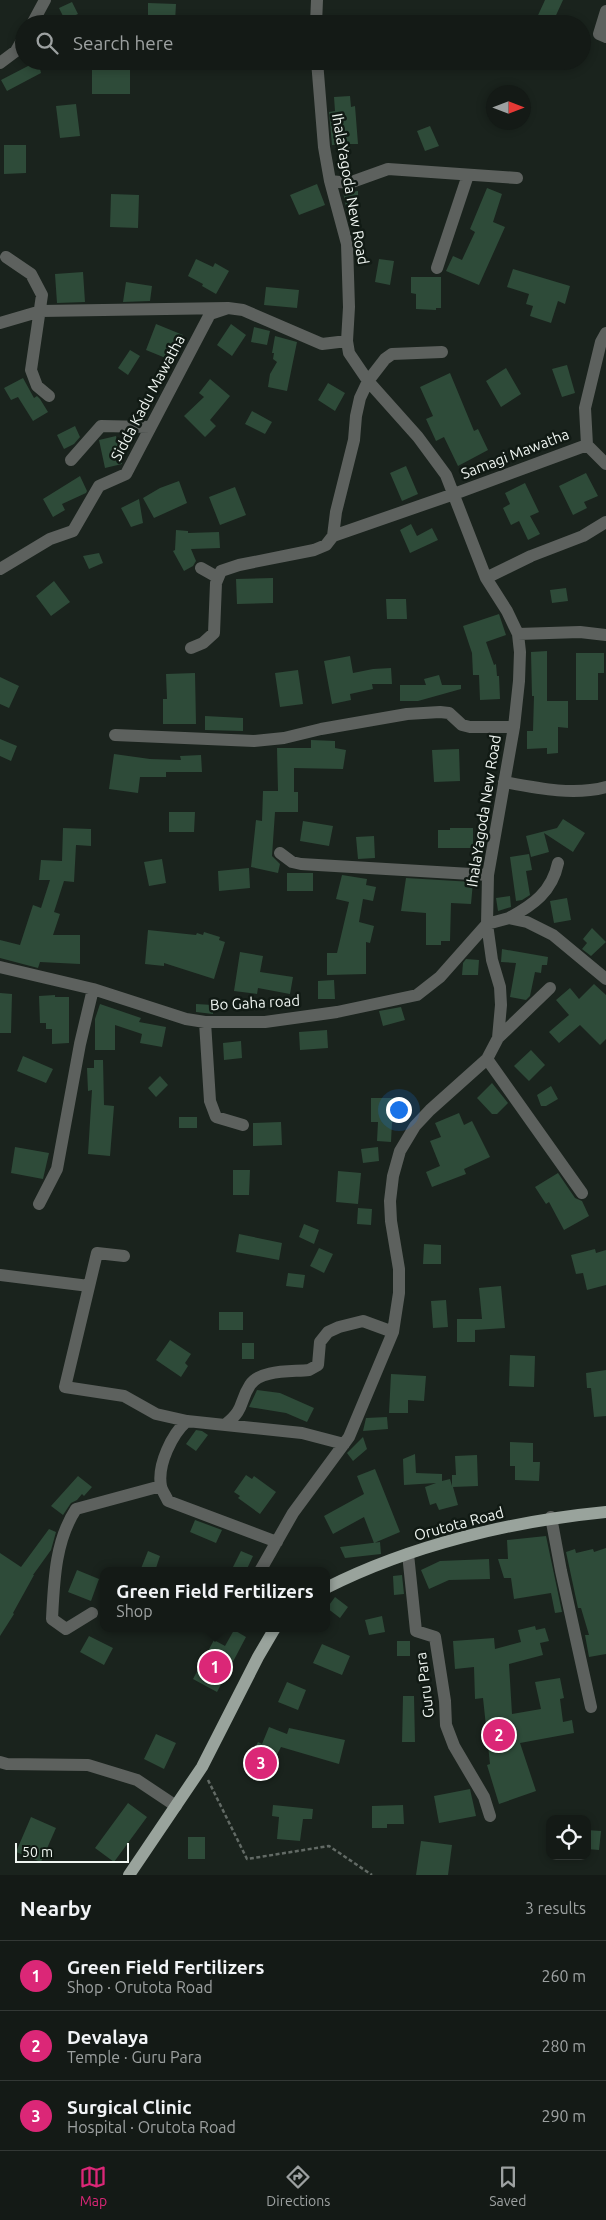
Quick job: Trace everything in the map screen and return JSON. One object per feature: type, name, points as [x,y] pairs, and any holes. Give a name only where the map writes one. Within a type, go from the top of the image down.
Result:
[{"type":"main road","name":"Orutota Road","points":[[330,1586],[408,1554],[466,1537],[552,1517],[606,1512]]},
{"type":"main road","points":[[129,1875],[202,1768],[258,1657],[274,1632]]},
{"type":"street","points":[[37,15],[45,0]]},
{"type":"street","points":[[316,15],[317,0]]},
{"type":"street","points":[[606,11],[600,34],[606,37]]},
{"type":"street","points":[[0,63],[15,52]]},
{"type":"street","name":"IhalaYagoda New Road","points":[[262,1567],[293,1513],[344,1444],[362,1409],[393,1332],[399,1293],[399,1270],[391,1221],[390,1201],[393,1176],[400,1151],[415,1126],[430,1110],[486,1060],[498,1038],[501,1021],[500,986],[492,960],[486,924],[488,875],[514,727],[519,681],[520,652],[518,634],[486,578],[446,475],[418,437],[368,381],[349,353],[347,341],[349,307],[346,244],[330,181],[321,123],[318,70]]},
{"type":"street","points":[[330,181],[349,183],[388,169],[517,178]]},
{"type":"street","points":[[437,268],[468,175]]},
{"type":"street","points":[[6,257],[32,274],[42,295],[32,370],[37,386],[49,396]]},
{"type":"street","points":[[0,323],[41,311],[228,308],[243,310],[322,344],[347,341]]},
{"type":"street","name":"Sidda Kadu Mawatha","points":[[0,569],[50,539],[73,531],[100,486],[126,474],[210,314],[228,308]]},
{"type":"street","points":[[604,339],[585,408],[587,445],[606,464]]},
{"type":"street","points":[[333,536],[336,512],[354,440],[360,398],[368,381],[385,359],[392,354],[442,352]]},
{"type":"street","points":[[71,460],[101,426],[150,427]]},
{"type":"street","name":"Samagi Mawatha","points":[[217,577],[221,571],[233,566],[314,550],[326,545],[333,536],[587,445]]},
{"type":"street","points":[[486,578],[531,556],[583,536],[606,522]]},
{"type":"street","points":[[191,648],[209,639],[214,633],[217,577],[201,568]]},
{"type":"street","points":[[518,634],[580,632],[606,635]]},
{"type":"street","points":[[115,735],[254,741],[284,738],[321,729],[407,714],[440,712],[449,714],[462,725],[470,727],[514,727]]},
{"type":"street","points":[[504,782],[574,791],[593,791],[606,787]]},
{"type":"street","points":[[280,852],[292,862],[301,864],[488,875]]},
{"type":"street","points":[[486,924],[509,918],[528,908],[542,897],[556,874],[558,863]]},
{"type":"street","points":[[509,918],[527,922],[553,935],[606,979]]},
{"type":"street","name":"Bo Gaha road","points":[[0,967],[93,989],[178,1016],[205,1022],[265,1022],[302,1018],[417,995],[440,977],[486,924]]},
{"type":"street","points":[[498,1038],[550,988]]},
{"type":"street","points":[[39,1204],[57,1169],[80,1044],[93,989]]},
{"type":"street","points":[[205,1022],[210,1101],[216,1116],[243,1125]]},
{"type":"street","points":[[486,1060],[582,1193]]},
{"type":"street","points":[[124,1256],[97,1253],[65,1387],[124,1396],[156,1414],[187,1421],[302,1433],[344,1444]]},
{"type":"street","points":[[0,1275],[89,1286]]},
{"type":"street","points":[[226,1424],[236,1416],[250,1384],[259,1377],[315,1368],[318,1365],[320,1342],[328,1332],[339,1326],[363,1321],[393,1332]]},
{"type":"street","points":[[187,1421],[176,1430],[163,1460],[161,1486],[168,1501],[277,1542]]},
{"type":"street","points":[[92,1613],[66,1629],[52,1619],[54,1571],[67,1523],[76,1509],[161,1486]]},
{"type":"street","points":[[552,1517],[561,1571],[591,1707]]},
{"type":"street","name":"Guru Para","points":[[408,1554],[416,1631],[435,1637],[445,1701],[446,1725],[454,1746],[484,1796],[490,1816]]},
{"type":"street","points":[[0,1762],[8,1764],[88,1766],[137,1780],[176,1806]]},
{"type":"path","points":[[202,1768],[248,1859],[329,1846],[372,1875]]},
{"type":"building","points":[[545,0],[563,0],[556,15],[538,15]]},
{"type":"building","points":[[72,2],[78,14],[62,15],[59,8]]},
{"type":"building","points":[[148,3],[176,4],[175,15],[148,15]]},
{"type":"building","points":[[20,70],[40,70],[41,73],[7,91],[1,80]]},
{"type":"building","points":[[92,70],[130,70],[130,94],[92,94]]},
{"type":"building","points":[[350,96],[351,107],[355,106],[358,144],[349,144],[350,153],[338,154],[337,145],[332,145],[329,112],[335,111],[334,97]]},
{"type":"building","points":[[76,104],[80,136],[60,138],[56,106]]},
{"type":"building","points":[[430,126],[439,146],[425,151],[417,131]]},
{"type":"building","points":[[4,145],[26,145],[26,173],[4,174]]},
{"type":"building","points":[[317,184],[325,205],[299,215],[290,195]]},
{"type":"building","points":[[487,188],[502,194],[493,222],[505,227],[479,285],[446,271],[453,256],[462,260],[475,232],[470,229]]},
{"type":"building","points":[[358,191],[358,212],[347,212],[343,192]]},
{"type":"building","points":[[111,194],[139,195],[138,228],[110,227]]},
{"type":"building","points":[[196,259],[213,267],[215,263],[229,271],[216,294],[188,276]]},
{"type":"building","points":[[379,259],[394,261],[390,285],[375,282]]},
{"type":"building","points":[[513,269],[570,286],[565,304],[558,301],[551,323],[530,316],[533,306],[526,304],[529,294],[507,287]]},
{"type":"building","points":[[83,272],[85,302],[57,303],[55,274]]},
{"type":"building","points":[[411,277],[441,277],[441,308],[436,308],[436,310],[416,309],[416,294],[411,293]]},
{"type":"building","points":[[126,282],[152,286],[150,301],[123,302]]},
{"type":"building","points":[[266,287],[299,290],[297,308],[264,305]]},
{"type":"building","points":[[156,324],[183,335],[173,361],[146,350]]},
{"type":"building","points":[[231,324],[246,335],[232,356],[217,345]]},
{"type":"building","points":[[254,327],[270,331],[267,345],[251,342]]},
{"type":"building","points":[[275,336],[297,342],[287,391],[268,387],[270,374],[277,362],[273,359],[274,353],[272,353]]},
{"type":"building","points":[[130,350],[140,356],[128,375],[118,368]]},
{"type":"building","points":[[567,365],[575,393],[562,397],[552,369]]},
{"type":"building","points":[[506,368],[521,394],[501,407],[486,381]]},
{"type":"building","points":[[450,373],[474,431],[478,429],[488,450],[458,466],[444,437],[436,441],[426,419],[433,416],[420,387]]},
{"type":"building","points":[[23,378],[34,398],[37,396],[40,399],[48,412],[33,421],[18,397],[11,400],[4,388]]},
{"type":"building","points":[[210,379],[230,396],[210,420],[216,426],[205,437],[184,416],[204,397],[199,393]]},
{"type":"building","points":[[328,383],[345,393],[335,411],[318,400]]},
{"type":"building","points":[[252,411],[272,422],[265,434],[245,424]]},
{"type":"building","points":[[75,426],[80,437],[74,444],[64,449],[57,435]]},
{"type":"building","points":[[116,436],[122,464],[105,468],[99,440]]},
{"type":"building","points":[[406,466],[418,494],[402,501],[390,473]]},
{"type":"building","points":[[586,473],[598,496],[584,502],[587,508],[573,515],[559,486]]},
{"type":"building","points":[[80,476],[87,491],[86,493],[62,504],[65,510],[53,517],[43,499]]},
{"type":"building","points":[[179,481],[187,503],[154,518],[143,498],[160,488]]},
{"type":"building","points":[[525,483],[539,512],[530,516],[540,534],[528,540],[519,521],[511,525],[503,508],[510,504],[505,493]]},
{"type":"building","points":[[235,487],[246,515],[220,525],[209,497]]},
{"type":"building","points":[[139,499],[143,523],[131,527],[121,508]]},
{"type":"building","points":[[411,524],[417,536],[432,528],[438,540],[410,553],[400,530]]},
{"type":"building","points":[[176,530],[188,531],[188,533],[219,532],[220,548],[191,549],[196,561],[193,566],[184,571],[173,551],[175,550]]},
{"type":"building","points":[[99,553],[103,563],[89,569],[83,556]]},
{"type":"building","points":[[273,578],[273,603],[237,604],[236,579]]},
{"type":"building","points":[[54,581],[70,602],[51,616],[36,596]]},
{"type":"building","points":[[566,588],[568,601],[552,603],[550,590]]},
{"type":"building","points":[[386,599],[406,599],[407,619],[387,619]]},
{"type":"building","points":[[499,614],[506,635],[486,642],[494,665],[496,664],[497,676],[499,676],[500,699],[480,700],[479,675],[473,675],[472,653],[463,626]]},
{"type":"building","points":[[547,651],[547,701],[568,701],[568,728],[558,727],[558,753],[547,754],[547,748],[527,749],[527,731],[533,731],[534,696],[532,696],[531,652]]},
{"type":"building","points":[[576,653],[604,653],[604,673],[598,673],[598,700],[576,700]]},
{"type":"building","points":[[350,656],[353,673],[391,668],[392,684],[372,684],[373,689],[350,694],[351,700],[332,704],[324,661]]},
{"type":"building","points":[[298,670],[303,704],[280,707],[275,673]]},
{"type":"building","points":[[195,673],[196,724],[163,724],[163,699],[167,699],[166,674]]},
{"type":"building","points":[[439,675],[442,685],[461,685],[461,689],[418,701],[400,701],[400,685],[426,685],[424,679]]},
{"type":"building","points":[[0,677],[19,686],[9,708],[0,704]]},
{"type":"building","points":[[205,716],[243,718],[243,731],[205,730]]},
{"type":"building","points":[[0,739],[17,746],[11,761],[0,756]]},
{"type":"building","points":[[311,740],[335,741],[335,748],[346,750],[343,769],[294,768],[294,792],[298,792],[298,812],[275,812],[272,856],[280,864],[278,873],[251,867],[256,820],[262,821],[263,791],[278,791],[277,748],[311,748]]},
{"type":"building","points":[[459,749],[460,781],[434,782],[432,750]]},
{"type":"building","points":[[114,754],[150,759],[181,760],[180,756],[201,755],[202,772],[166,772],[166,777],[140,777],[138,793],[109,789]]},
{"type":"building","points":[[169,812],[195,812],[194,832],[169,832]]},
{"type":"building","points":[[563,819],[585,833],[573,852],[544,833],[549,852],[531,857],[526,836],[557,828]]},
{"type":"building","points":[[303,821],[333,826],[329,846],[300,841]]},
{"type":"building","points":[[63,828],[91,829],[91,846],[76,845],[74,882],[64,881],[54,912],[60,914],[53,935],[80,935],[80,964],[40,962],[38,968],[0,958],[0,940],[20,945],[33,905],[41,908],[50,880],[39,880],[41,860],[62,861]]},
{"type":"building","points":[[450,828],[473,828],[473,848],[438,848],[438,830],[450,830]]},
{"type":"building","points":[[374,836],[375,858],[358,859],[356,837]]},
{"type":"building","points":[[529,854],[532,870],[526,871],[530,895],[516,901],[510,857]]},
{"type":"building","points":[[162,859],[166,883],[149,886],[144,862]]},
{"type":"building","points":[[249,868],[250,888],[219,891],[218,871]]},
{"type":"building","points":[[287,873],[313,873],[313,891],[287,891]]},
{"type":"building","points":[[342,875],[367,879],[366,885],[376,887],[373,901],[363,899],[359,922],[374,926],[370,943],[366,942],[366,974],[327,975],[327,953],[337,953],[349,902],[336,899]]},
{"type":"building","points":[[406,878],[473,882],[471,904],[451,903],[450,941],[441,941],[441,945],[426,945],[426,913],[401,911]]},
{"type":"building","points":[[510,896],[511,907],[498,911],[496,898]]},
{"type":"building","points":[[567,898],[571,920],[554,923],[550,901]]},
{"type":"building","points":[[592,928],[606,942],[591,956],[582,949],[587,943],[583,939]]},
{"type":"building","points":[[148,930],[196,935],[197,933],[203,935],[204,932],[220,937],[219,940],[225,942],[214,979],[164,963],[164,966],[145,964]]},
{"type":"building","points":[[502,949],[548,957],[547,965],[542,965],[541,973],[535,972],[530,996],[526,1000],[510,997],[516,963],[501,962]]},
{"type":"building","points":[[240,952],[263,956],[260,972],[293,977],[290,994],[258,988],[257,994],[234,991]]},
{"type":"building","points":[[466,959],[479,960],[478,975],[462,975],[463,963]]},
{"type":"building","points":[[334,980],[335,999],[318,999],[318,981]]},
{"type":"building","points":[[594,984],[606,995],[606,1039],[600,1045],[580,1025],[559,1043],[549,1032],[569,1015],[556,1000],[570,988],[579,999]]},
{"type":"building","points":[[0,993],[12,994],[11,1033],[0,1033]]},
{"type":"building","points":[[55,995],[55,997],[69,997],[69,1043],[52,1044],[52,1029],[46,1029],[46,1023],[40,1023],[39,996]]},
{"type":"building","points":[[100,1004],[141,1018],[139,1022],[166,1027],[162,1047],[140,1043],[142,1034],[115,1025],[115,1050],[95,1050],[95,1019]]},
{"type":"building","points":[[196,1004],[213,1005],[213,1014],[196,1012]]},
{"type":"building","points":[[401,1007],[405,1020],[383,1026],[379,1011]]},
{"type":"building","points":[[327,1030],[328,1048],[300,1050],[299,1032]]},
{"type":"building","points":[[241,1041],[242,1058],[224,1060],[223,1043]]},
{"type":"building","points":[[531,1050],[545,1065],[529,1081],[514,1066]]},
{"type":"building","points":[[23,1056],[53,1069],[46,1083],[17,1071]]},
{"type":"building","points":[[94,1060],[103,1060],[104,1105],[114,1106],[110,1156],[88,1154],[92,1090],[88,1091],[87,1068],[94,1068]]},
{"type":"building","points":[[160,1076],[168,1085],[156,1097],[148,1088]]},
{"type":"building","points":[[492,1083],[508,1103],[497,1114],[492,1114],[477,1098]]},
{"type":"building","points":[[551,1086],[558,1099],[546,1106],[541,1106],[537,1095]]},
{"type":"building","points":[[371,1098],[400,1098],[400,1122],[392,1122],[391,1142],[377,1141],[378,1122],[371,1122]]},
{"type":"building","points":[[459,1113],[464,1125],[472,1121],[490,1157],[464,1169],[466,1174],[432,1187],[426,1172],[440,1166],[430,1141],[441,1137],[435,1123]]},
{"type":"building","points":[[179,1117],[197,1117],[197,1128],[179,1128]]},
{"type":"building","points":[[281,1122],[282,1145],[253,1146],[253,1123]]},
{"type":"building","points":[[15,1147],[49,1153],[43,1179],[11,1173]]},
{"type":"building","points":[[378,1147],[379,1161],[363,1163],[361,1149]]},
{"type":"building","points":[[233,1170],[250,1170],[249,1195],[233,1195]]},
{"type":"building","points":[[338,1171],[361,1173],[358,1204],[336,1202]]},
{"type":"building","points":[[558,1173],[575,1198],[582,1201],[589,1216],[564,1230],[549,1202],[546,1204],[535,1187]]},
{"type":"building","points":[[358,1208],[372,1209],[371,1225],[357,1224]]},
{"type":"building","points":[[304,1224],[319,1230],[314,1244],[299,1237]]},
{"type":"building","points":[[239,1234],[282,1243],[279,1260],[236,1252]]},
{"type":"building","points":[[424,1244],[441,1245],[441,1264],[423,1264]]},
{"type":"building","points":[[319,1248],[333,1254],[324,1273],[310,1266]]},
{"type":"building","points":[[595,1249],[596,1253],[606,1250],[606,1285],[587,1290],[583,1273],[576,1274],[571,1255]]},
{"type":"building","points":[[288,1273],[305,1275],[303,1288],[286,1286]]},
{"type":"building","points":[[501,1286],[505,1328],[475,1330],[475,1342],[457,1342],[457,1319],[482,1319],[479,1288]]},
{"type":"building","points":[[446,1300],[448,1327],[433,1328],[431,1301]]},
{"type":"building","points":[[219,1312],[243,1312],[243,1330],[219,1330]]},
{"type":"building","points":[[170,1340],[191,1354],[185,1363],[188,1366],[181,1377],[156,1360]]},
{"type":"building","points":[[242,1343],[254,1343],[254,1359],[242,1359]]},
{"type":"building","points":[[510,1355],[535,1356],[534,1387],[509,1386]]},
{"type":"building","points":[[606,1370],[606,1416],[594,1417],[591,1388],[587,1388],[586,1373]]},
{"type":"building","points":[[391,1374],[426,1376],[424,1401],[408,1400],[408,1413],[389,1413]]},
{"type":"building","points":[[257,1390],[280,1393],[314,1408],[307,1422],[286,1413],[249,1407]]},
{"type":"building","points":[[387,1417],[388,1429],[363,1431],[366,1418]]},
{"type":"building","points":[[196,1430],[208,1435],[196,1451],[186,1444]]},
{"type":"building","points":[[363,1437],[367,1449],[353,1461],[347,1453]]},
{"type":"building","points":[[510,1442],[533,1443],[533,1462],[540,1462],[539,1481],[515,1480],[515,1466],[510,1466]]},
{"type":"building","points":[[415,1454],[416,1473],[442,1474],[442,1481],[450,1479],[452,1486],[452,1475],[456,1475],[455,1456],[477,1455],[478,1486],[453,1487],[458,1505],[439,1510],[436,1503],[430,1505],[425,1487],[436,1483],[404,1485],[403,1459]]},
{"type":"building","points":[[375,1469],[400,1532],[374,1543],[364,1517],[333,1534],[324,1516],[364,1494],[357,1476]]},
{"type":"building","points":[[246,1475],[252,1479],[254,1476],[276,1492],[260,1514],[238,1498],[240,1496],[234,1492]]},
{"type":"building","points":[[78,1476],[92,1487],[84,1496],[82,1494],[71,1503],[63,1515],[51,1506]]},
{"type":"building","points":[[195,1520],[222,1530],[216,1543],[190,1532]]},
{"type":"building","points":[[49,1529],[56,1532],[51,1550],[33,1575],[14,1614],[0,1636],[0,1553],[21,1567]]},
{"type":"building","points":[[546,1536],[562,1612],[555,1613],[551,1593],[514,1599],[511,1578],[504,1578],[498,1559],[508,1559],[507,1540]]},
{"type":"building","points":[[380,1542],[381,1554],[345,1558],[340,1547]]},
{"type":"building","points":[[606,1548],[606,1654],[589,1657],[585,1635],[589,1635],[581,1608],[578,1608],[566,1552],[575,1549],[576,1553],[593,1549],[594,1552]]},
{"type":"building","points":[[148,1551],[160,1556],[156,1567],[142,1567]]},
{"type":"building","points":[[241,1551],[253,1556],[248,1567],[233,1567]]},
{"type":"building","points":[[489,1559],[490,1579],[449,1580],[429,1589],[421,1570],[440,1561]]},
{"type":"building","points":[[77,1570],[99,1579],[91,1601],[68,1592]]},
{"type":"building","points":[[402,1575],[404,1594],[394,1595],[393,1576]]},
{"type":"building","points":[[335,1597],[348,1607],[340,1618],[330,1610],[330,1604]]},
{"type":"building","points":[[382,1616],[385,1632],[369,1635],[365,1620]]},
{"type":"building","points":[[535,1626],[536,1630],[545,1628],[549,1641],[540,1643],[543,1655],[509,1664],[512,1714],[541,1709],[535,1682],[560,1678],[564,1698],[560,1699],[563,1722],[572,1720],[574,1733],[520,1743],[536,1791],[499,1804],[487,1765],[490,1764],[483,1698],[475,1699],[474,1667],[455,1669],[453,1641],[494,1638],[495,1649],[521,1642],[518,1630]]},
{"type":"building","points":[[233,1632],[237,1632],[246,1637],[217,1692],[193,1679],[214,1640],[225,1646]]},
{"type":"building","points":[[89,1636],[113,1648],[104,1665],[80,1652]]},
{"type":"building","points":[[397,1641],[410,1641],[410,1656],[397,1656]]},
{"type":"building","points":[[322,1644],[350,1656],[342,1675],[313,1663]]},
{"type":"building","points":[[287,1682],[306,1690],[298,1710],[278,1702]]},
{"type":"building","points":[[403,1696],[414,1696],[415,1742],[402,1742]]},
{"type":"building","points":[[269,1727],[287,1734],[289,1728],[345,1740],[339,1764],[281,1747],[268,1772],[248,1762],[258,1742],[262,1744]]},
{"type":"building","points":[[156,1734],[176,1743],[164,1769],[144,1759]]},
{"type":"building","points":[[470,1789],[476,1816],[439,1823],[434,1796]]},
{"type":"building","points":[[128,1803],[147,1817],[114,1862],[95,1848]]},
{"type":"building","points":[[273,1805],[313,1809],[312,1819],[303,1819],[300,1841],[277,1839],[279,1817],[272,1816]]},
{"type":"building","points":[[403,1805],[404,1824],[387,1824],[387,1828],[372,1828],[372,1806]]},
{"type":"building","points":[[31,1817],[56,1828],[41,1862],[16,1852]]},
{"type":"building","points":[[591,1830],[601,1831],[599,1850],[591,1849]]},
{"type":"building","points":[[188,1837],[205,1837],[205,1859],[188,1859]]},
{"type":"building","points":[[421,1841],[452,1845],[448,1875],[416,1875]]},
{"type":"place","name":"Green Field Fertilizers","points":[[215,1667]]},
{"type":"place","name":"Devalaya","points":[[499,1735]]},
{"type":"place","name":"Surgical Clinic","points":[[261,1763]]}]
